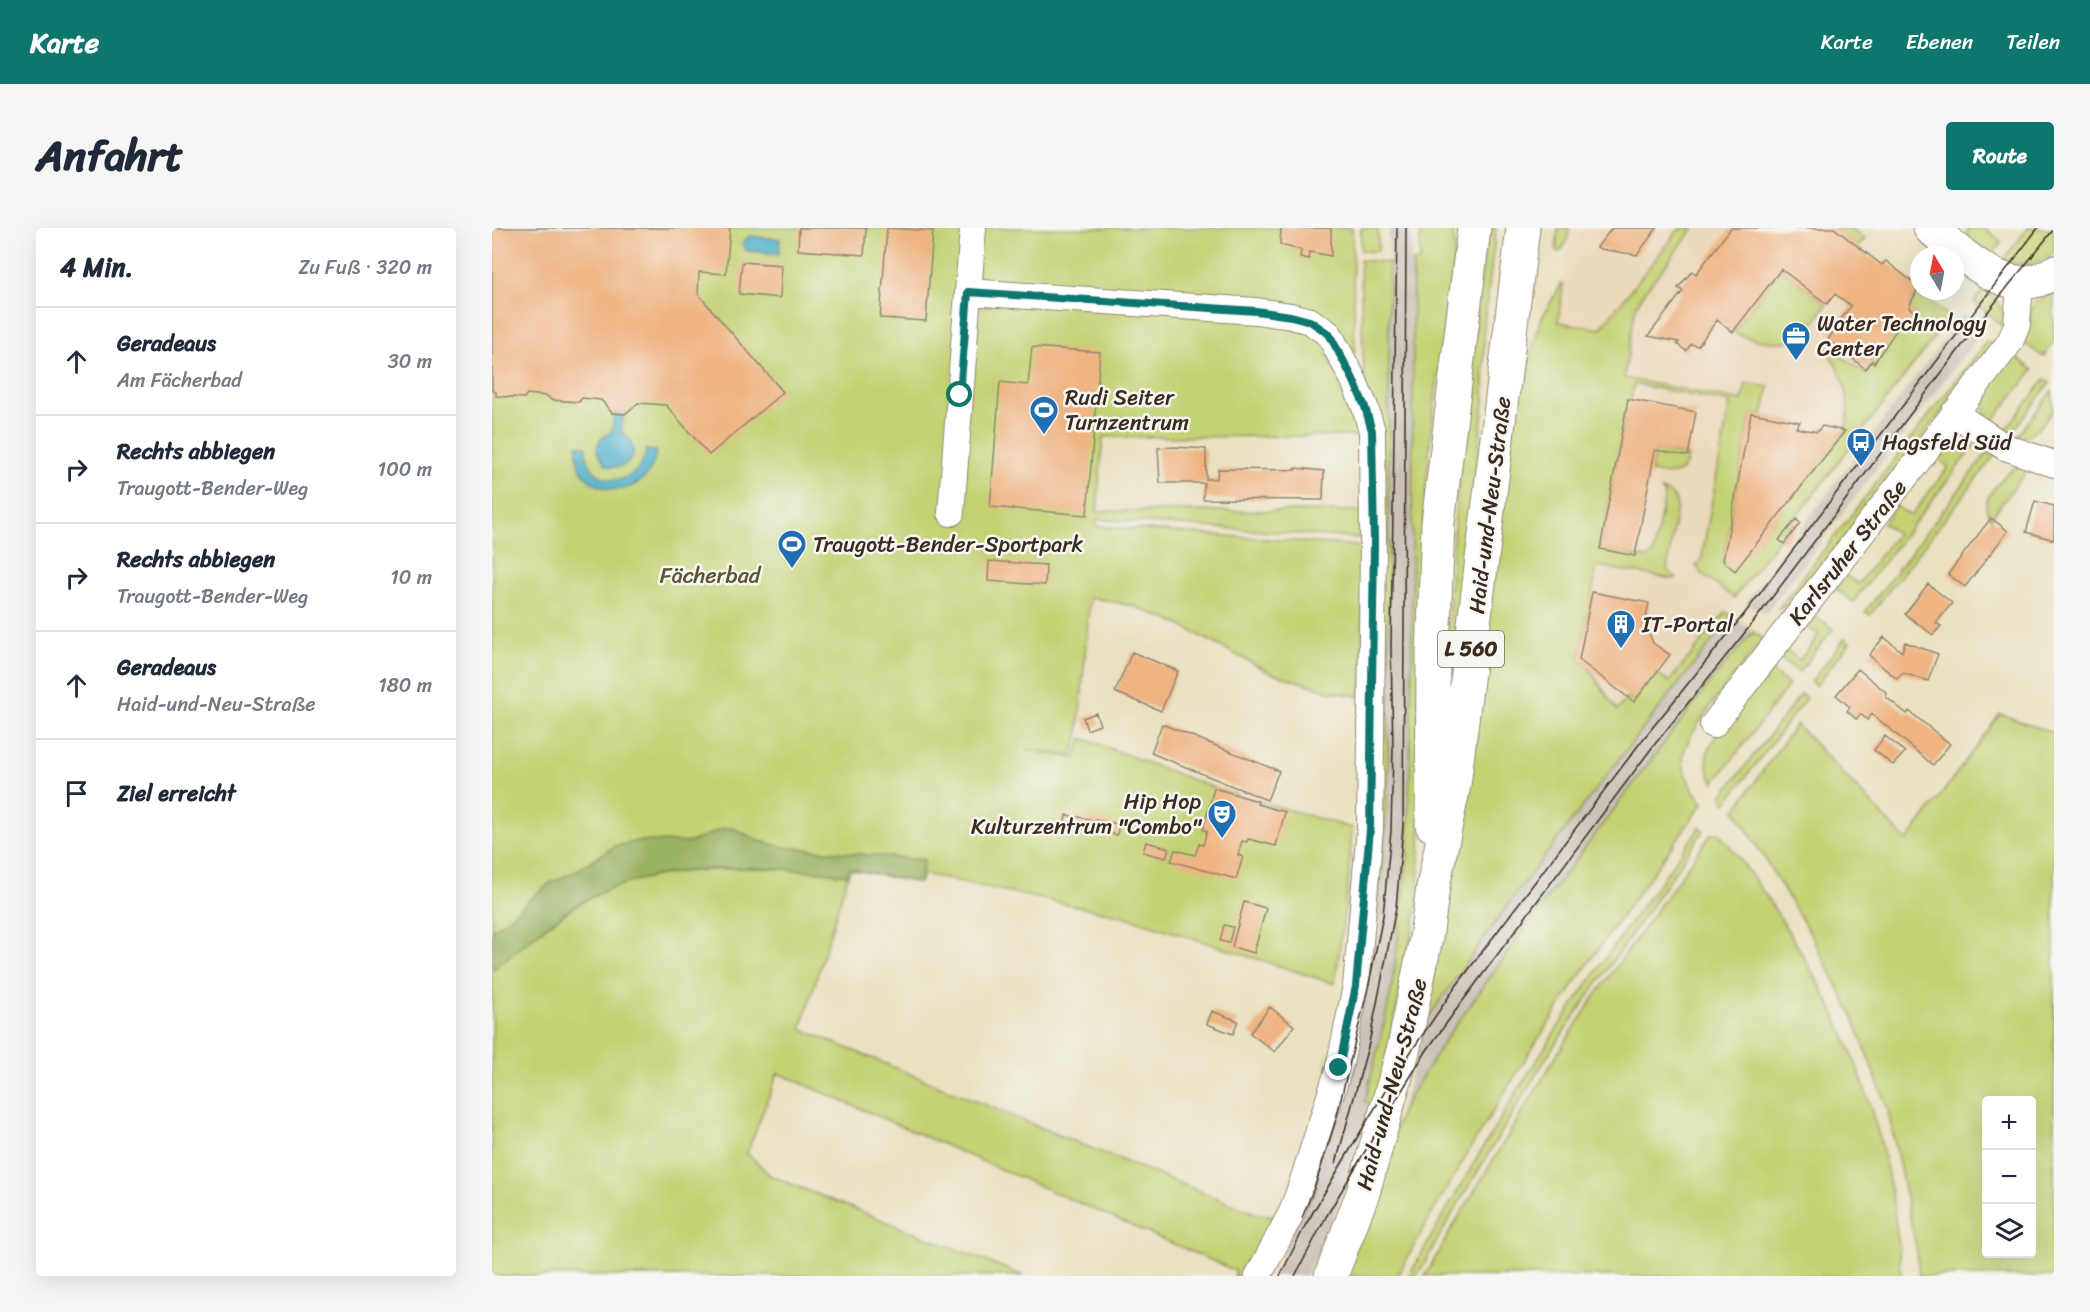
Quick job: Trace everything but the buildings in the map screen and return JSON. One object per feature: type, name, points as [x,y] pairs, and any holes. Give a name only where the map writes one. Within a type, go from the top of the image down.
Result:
[{"type":"main road","name":"Haid-und-Neu-Straße","points":[[1433,887],[1431,780],[1437,541],[1474,228]]},
{"type":"main road","name":"Haid-und-Neu-Straße","points":[[1331,1276],[1363,1193],[1404,1047],[1426,938],[1433,887],[1454,785],[1523,228]]},
{"type":"main road","points":[[1930,228],[1989,272],[2005,280],[2020,284],[2033,282],[2054,272]]},
{"type":"street","points":[[951,513],[973,228]]},
{"type":"street","name":"Karlsruher Straße","points":[[1713,725],[2010,342],[2017,325],[2020,284]]},
{"type":"street","points":[[968,292],[1256,311],[1310,321],[1329,334],[1365,407],[1372,431],[1373,513],[1370,829],[1356,986],[1339,1068],[1295,1204],[1258,1276]]},
{"type":"street","points":[[1954,413],[2005,447],[2054,464]]},
{"type":"shaded area","points":[[1389,228],[1412,228],[1411,261],[1413,262],[1411,748],[1408,855],[1399,938],[1392,988],[1365,1102],[1370,1103],[1339,1203],[1316,1262],[1313,1261],[1305,1276],[1273,1276],[1281,1260],[1372,952],[1379,911],[1386,832],[1388,772]]},
{"type":"shaded area","points":[[1569,228],[1834,228],[1882,265],[1886,261],[1899,272],[1896,276],[1910,287],[1910,300],[1928,300],[1950,317],[1734,598],[1726,612],[1669,683],[1663,678],[1620,735],[1568,665],[1623,300],[1600,330],[1558,322]]},
{"type":"shaded area","points":[[1963,314],[1983,330],[1766,613],[1745,603]]},
{"type":"shaded area","points":[[1732,616],[1753,632],[1712,680],[1538,910],[1445,1040],[1402,1109],[1425,1022],[1514,896]]},
{"type":"green space","name":"Traugott-Bender-Sportpark","points":[[492,228],[1352,228],[1355,352],[1327,355],[1345,388],[1361,436],[1103,437],[1097,511],[1364,511],[1363,536],[1356,538],[1097,519],[1096,526],[1357,546],[1363,550],[1362,697],[1329,691],[1269,672],[1176,623],[1133,606],[1090,597],[1078,736],[1072,756],[1026,749],[1075,758],[1082,738],[1214,788],[1352,828],[1348,886],[1335,984],[1123,916],[923,874],[920,883],[850,869],[654,860],[492,949]]},
{"type":"green space","points":[[1361,228],[1378,228],[1378,251],[1361,251]]},
{"type":"green space","points":[[1420,228],[1452,228],[1455,249],[1431,431],[1420,562],[1422,757],[1416,914],[1377,1104],[1365,1102],[1392,988],[1408,855],[1412,659],[1413,262],[1420,261]]},
{"type":"green space","points":[[1488,228],[1496,228],[1484,326],[1484,402],[1455,670],[1447,668],[1456,503]]},
{"type":"green space","points":[[1558,228],[1569,228],[1568,237],[1561,251],[1556,252]]},
{"type":"green space","points":[[1680,228],[1694,228],[1636,306],[1624,378],[1742,401],[1746,383],[1769,387],[1763,415],[1751,413],[1723,561],[1735,570],[1845,431],[1848,409],[1845,387],[1837,367],[1824,349],[1828,345],[1865,374],[1899,326],[1905,327],[1913,323],[1915,315],[1909,307],[1913,300],[1928,300],[1950,317],[1734,598],[1703,575],[1696,565],[1701,561],[1730,403],[1634,384],[1631,400],[1628,400],[1600,549],[1647,558],[1653,554],[1665,495],[1661,490],[1667,492],[1672,495],[1677,506],[1667,570],[1676,578],[1597,566],[1579,660],[1589,668],[1617,711],[1627,697],[1634,702],[1656,673],[1669,682],[1726,612],[1732,616],[1514,896],[1425,1022],[1516,404],[1542,317],[1562,283],[1558,322],[1600,329]]},
{"type":"green space","points":[[1834,228],[1851,228],[1865,239],[1858,247]]},
{"type":"green space","points":[[1968,228],[1985,228],[2002,242],[1992,254],[1967,237]]},
{"type":"green space","points":[[2028,228],[2054,228],[2054,253],[2042,261],[2030,264],[2017,264],[2003,260]]},
{"type":"green space","points":[[1360,260],[1389,263],[1388,772],[1383,862],[1372,952],[1364,383]]},
{"type":"green space","points":[[1781,269],[1827,304],[1813,324],[1803,335],[1795,339],[1777,342],[1750,338],[1733,332]]},
{"type":"green space","points":[[1983,289],[2002,309],[2003,326],[1974,302]]},
{"type":"green space","points":[[2054,293],[2054,343],[2043,357],[2023,342],[2031,310],[2036,301]]},
{"type":"green space","points":[[1987,341],[1993,345],[1809,583],[1791,603],[1778,609]]},
{"type":"green space","points":[[2014,355],[2033,370],[1990,425],[1984,405],[1989,387]]},
{"type":"green space","points":[[2045,379],[2050,383],[2010,435],[2003,433]]},
{"type":"green space","points":[[2052,391],[2054,409],[2028,436],[2016,438]]},
{"type":"green space","points":[[1950,437],[1974,446],[1853,602],[1834,587],[1844,574],[1858,584],[1897,534],[1883,523],[1896,506],[1911,516],[1948,467],[1935,456]]},
{"type":"green space","points":[[1655,450],[1688,456],[1683,469],[1675,474],[1651,472]]},
{"type":"green space","points":[[1988,452],[1995,455],[1870,615],[1865,612]]},
{"type":"green space","points":[[2017,467],[2027,470],[1991,518],[1986,508],[1987,500],[2004,477]]},
{"type":"green space","points":[[1813,614],[1833,629],[1799,672],[1780,658],[1786,650],[1800,660],[1819,635],[1805,625]]},
{"type":"green space","points":[[1753,632],[1761,637],[1762,641],[1704,716],[1686,746],[1683,757],[1684,769],[1703,803],[1603,942],[1525,1059],[1397,1276],[1345,1276],[1402,1109],[1445,1040],[1538,910],[1645,768],[1712,680]]},
{"type":"green space","points":[[1845,638],[1850,642],[1816,686],[1811,682]]},
{"type":"green space","points":[[1770,670],[1789,685],[1714,783],[1707,762],[1710,746],[1734,711]]},
{"type":"green space","points":[[1801,694],[1806,698],[1726,803],[1722,796]]},
{"type":"green space","points":[[2000,714],[2054,733],[2054,1276],[1919,1276],[1917,1252],[1888,1110],[1851,1012],[1810,933],[1735,810],[1796,724],[1907,841]]},
{"type":"green space","points":[[1700,827],[1704,830],[1549,1053],[1417,1276],[1409,1276],[1475,1161],[1544,1049]]},
{"type":"green space","points":[[724,828],[733,828],[760,841],[783,847],[924,860],[920,883],[850,869],[848,875],[750,868],[681,872],[648,877],[617,886],[575,906],[492,970],[492,931],[550,883],[574,872],[615,846],[637,841],[691,842]]},
{"type":"green space","points":[[1719,833],[1757,883],[1792,937],[1809,965],[1848,1044],[1871,1108],[1888,1174],[1901,1276],[1425,1276],[1556,1056],[1593,999],[1711,834]]},
{"type":"green space","points":[[752,868],[848,875],[801,1029],[1257,1214],[1279,1216],[1248,1276],[1234,1276],[1236,1271],[778,1073],[747,1153],[771,1176],[1024,1276],[492,1276],[492,970],[585,900],[623,883],[666,874]]},
{"type":"water","points":[[749,236],[780,239],[779,254],[747,251],[742,243]]},
{"type":"water","points":[[614,413],[623,413],[622,433],[633,445],[633,452],[632,458],[627,463],[614,467],[605,465],[597,451],[601,439],[612,432]]},
{"type":"water","points":[[577,445],[586,446],[588,460],[594,470],[603,477],[613,480],[634,473],[642,464],[646,450],[656,451],[651,469],[640,481],[627,488],[612,489],[598,485],[586,477],[578,463]]},
{"type":"tram line","points":[[1302,1218],[1336,1119],[1383,916],[1391,831],[1393,750],[1391,648],[1397,228]]},
{"type":"tram line","points":[[1336,1163],[1369,1043],[1396,908],[1403,827],[1406,228]]},
{"type":"tram line","points":[[1280,1276],[1306,1224],[1367,1121],[1395,1075],[1454,989],[1640,743],[1745,613],[2038,228]]},
{"type":"tram line","points":[[1295,1276],[1326,1217],[1427,1050],[1651,749],[1755,620],[1982,319],[2054,229]]},
{"type":"place","name":"Water Technology Center","points":[[1796,362]]},
{"type":"place","name":"Rudi Seiter Turnzentrum","points":[[1044,436]]},
{"type":"place","name":"Hagsfeld Süd","points":[[1861,468]]},
{"type":"place","name":"Traugott-Bender-Sportpark","points":[[792,570]]},
{"type":"place","name":"IT-Portal","points":[[1621,650]]},
{"type":"place","name":"Hip Hop Kulturzentrum \"Combo\"","points":[[1222,840]]},
{"type":"route","points":[[960,395],[968,292],[1256,311],[1310,321],[1329,334],[1353,379],[1372,431],[1374,543],[1370,829],[1356,986],[1339,1068]]},
{"type":"park label","name":"Fächerbad","points":[[710,575]]}]
